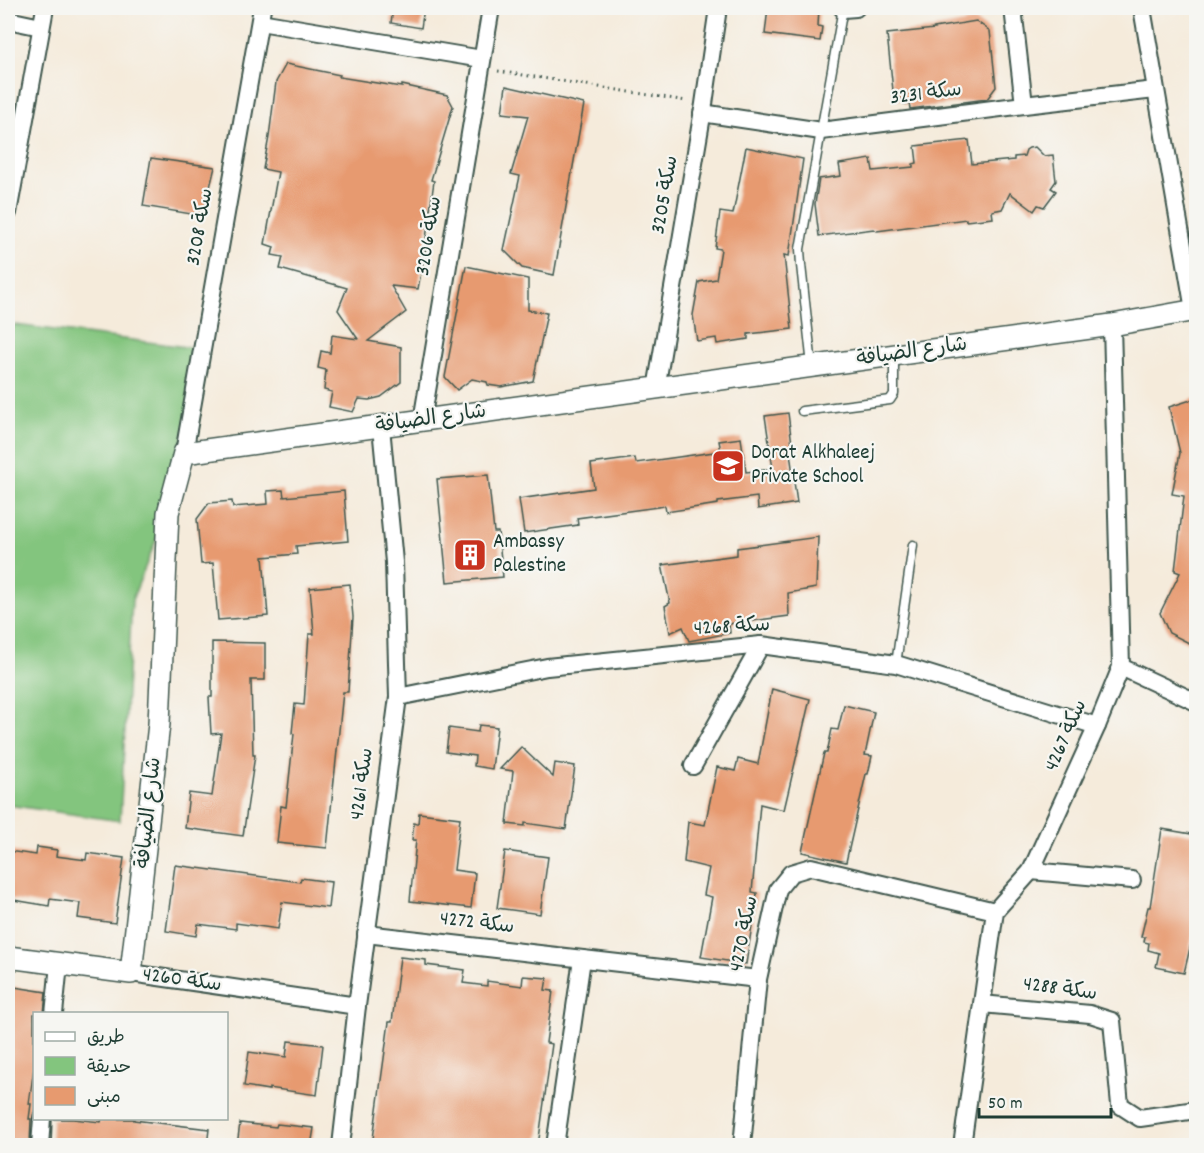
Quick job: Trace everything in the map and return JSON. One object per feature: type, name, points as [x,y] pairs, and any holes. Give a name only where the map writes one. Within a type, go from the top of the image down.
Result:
[{"type":"street","points":[[8,213],[45,8]]},
{"type":"street","name":"سكة 3206","points":[[422,421],[491,8]]},
{"type":"street","name":"سكة 3205","points":[[656,389],[718,8]]},
{"type":"street","points":[[1013,8],[1024,105]]},
{"type":"street","points":[[1142,8],[1195,310]]},
{"type":"street","points":[[261,15],[481,64]]},
{"type":"street","name":"سكة 3208","points":[[184,453],[261,15]]},
{"type":"street","points":[[8,21],[41,27]]},
{"type":"street","name":"سكة 3231","points":[[703,108],[821,130],[1155,90]]},
{"type":"street","name":"شارع الضيافة","points":[[131,973],[159,724],[168,513],[184,453],[1112,325],[1195,310]]},
{"type":"street","name":"سكة 4267","points":[[995,911],[1030,871],[1097,726],[1121,667],[1112,325]]},
{"type":"street","name":"سكة 4261","points":[[340,1146],[398,697],[394,562],[381,427]]},
{"type":"street","points":[[693,766],[761,645]]},
{"type":"street","name":"سكة 4268","points":[[398,697],[547,667],[761,645],[896,664],[1097,726]]},
{"type":"street","points":[[1121,667],[1197,702]]},
{"type":"street","name":"سكة 4270","points":[[742,1146],[758,980],[778,889],[791,873],[811,867],[995,911]]},
{"type":"street","points":[[1030,871],[1132,880]]},
{"type":"street","points":[[962,1146],[995,911]]},
{"type":"street","name":"سكة 4272","points":[[366,934],[758,980]]},
{"type":"street","name":"سكة 4260","points":[[8,957],[357,1006]]},
{"type":"street","points":[[555,1146],[582,959]]},
{"type":"street","points":[[54,1012],[59,964]]},
{"type":"street","name":"سكة 4288","points":[[982,1004],[1089,1014],[1112,1021],[1120,1105],[1140,1118],[1197,1110]]},
{"type":"street","points":[[40,1146],[42,1120]]},
{"type":"lane","points":[[812,367],[801,249],[821,130],[847,8]]},
{"type":"lane","points":[[802,411],[890,400],[894,394],[894,355]]},
{"type":"lane","points":[[896,664],[913,545]]},
{"type":"path","points":[[481,64],[703,108]]},
{"type":"green space","points":[[8,324],[201,349],[167,513],[132,600],[120,821],[8,805]]},
{"type":"building","points":[[393,8],[424,8],[421,28],[391,23]]},
{"type":"building","points":[[768,8],[819,8],[818,26],[822,27],[820,41],[765,34]]},
{"type":"building","points":[[976,21],[990,31],[996,87],[987,99],[910,109],[909,103],[904,104],[904,99],[894,100],[887,34],[935,29]]},
{"type":"building","points":[[286,64],[340,75],[339,77],[402,87],[402,85],[447,95],[453,106],[431,180],[434,181],[418,289],[391,286],[406,312],[368,341],[401,347],[401,382],[381,397],[369,400],[359,399],[353,412],[329,407],[332,392],[324,390],[326,370],[318,368],[321,351],[330,353],[332,335],[358,339],[338,310],[347,288],[280,269],[283,257],[272,255],[274,247],[265,244],[278,172],[263,169],[276,82]]},
{"type":"building","points":[[506,86],[584,104],[554,275],[522,268],[504,250],[520,176],[511,174],[528,116],[502,113]]},
{"type":"building","points":[[969,140],[972,164],[1014,160],[1014,157],[1024,156],[1026,150],[1035,147],[1044,156],[1053,155],[1056,181],[1051,188],[1056,191],[1044,207],[1038,205],[1034,211],[1010,193],[1002,209],[992,211],[993,218],[819,236],[815,204],[819,179],[841,176],[839,164],[871,159],[873,171],[913,167],[913,164],[917,163],[915,146]]},
{"type":"building","points":[[746,147],[803,159],[789,256],[784,255],[792,329],[748,334],[748,339],[717,344],[716,338],[697,341],[693,315],[699,282],[716,279],[721,249],[715,248],[720,212],[733,214]]},
{"type":"building","points":[[151,158],[215,167],[203,216],[143,206]]},
{"type":"building","points":[[466,266],[528,279],[528,310],[547,313],[533,381],[501,387],[472,379],[457,390],[445,377]]},
{"type":"building","points":[[1197,398],[1197,647],[1169,633],[1160,613],[1180,573],[1175,571],[1184,496],[1172,494],[1180,453],[1169,407]]},
{"type":"building","points":[[788,413],[793,452],[790,453],[797,503],[758,509],[757,497],[666,512],[665,506],[577,518],[578,525],[524,533],[519,499],[594,488],[591,464],[635,458],[636,463],[721,451],[719,441],[741,438],[746,472],[773,469],[765,416]]},
{"type":"building","points":[[488,475],[494,532],[498,532],[503,577],[447,582],[437,479]]},
{"type":"building","points":[[283,490],[284,497],[344,491],[348,541],[296,546],[297,554],[263,557],[268,616],[218,620],[213,563],[201,564],[197,519],[209,503],[232,501],[233,507],[268,504],[267,491]]},
{"type":"building","points":[[818,537],[816,588],[788,593],[789,616],[729,624],[730,633],[689,641],[683,627],[670,633],[665,606],[670,603],[662,565],[737,555],[737,548]]},
{"type":"building","points":[[350,584],[353,617],[348,692],[343,692],[327,848],[277,843],[281,806],[286,807],[295,704],[304,705],[309,634],[314,634],[310,588]]},
{"type":"building","points":[[212,642],[265,643],[265,680],[251,680],[253,755],[255,755],[243,836],[185,828],[189,793],[212,796],[221,733],[211,734],[209,697],[212,697]]},
{"type":"building","points":[[772,689],[810,699],[784,810],[760,804],[752,892],[757,893],[746,964],[701,957],[712,897],[704,895],[709,868],[684,862],[688,822],[705,825],[717,767],[735,771],[738,759],[758,764]]},
{"type":"building","points":[[844,705],[874,712],[865,755],[872,756],[846,862],[802,852],[824,753],[827,753],[832,729],[838,730]]},
{"type":"building","points":[[479,725],[497,727],[492,769],[474,766],[475,756],[446,752],[449,728],[478,732]]},
{"type":"building","points":[[521,747],[553,777],[555,763],[575,766],[566,829],[525,823],[525,826],[507,824],[513,771],[500,769]]},
{"type":"building","points":[[419,813],[460,818],[454,870],[475,873],[471,908],[410,901],[416,840],[412,840],[414,823],[418,824]]},
{"type":"building","points":[[1162,829],[1197,835],[1197,919],[1184,973],[1156,967],[1159,953],[1148,950],[1149,943],[1144,942],[1145,937],[1141,937],[1148,907],[1150,907]]},
{"type":"building","points":[[37,847],[57,850],[56,856],[86,860],[87,853],[124,858],[115,923],[78,918],[80,903],[50,899],[49,906],[8,899],[8,851],[36,855]]},
{"type":"building","points":[[505,851],[548,857],[540,914],[497,908]]},
{"type":"building","points":[[175,865],[300,882],[301,878],[331,882],[328,908],[282,902],[278,929],[236,923],[236,929],[198,924],[196,936],[166,931]]},
{"type":"building","points":[[400,957],[426,960],[426,965],[465,970],[463,983],[487,986],[487,981],[522,986],[523,976],[547,978],[545,990],[553,991],[546,1043],[552,1044],[538,1146],[372,1146]]},
{"type":"building","points":[[8,986],[46,992],[44,1012],[33,1012],[33,1075],[29,1104],[31,1104],[30,1144],[8,1141]]},
{"type":"building","points":[[288,1041],[323,1045],[317,1095],[244,1086],[249,1052],[286,1057]]},
{"type":"building","points":[[52,1120],[101,1122],[102,1120],[134,1120],[209,1129],[207,1146],[51,1146]]},
{"type":"building","points":[[240,1123],[314,1128],[311,1146],[237,1146]]},
{"type":"place","name":"Dorat Alkhaleej Private School","points":[[728,466]]},
{"type":"place","name":"Ambassy Palestine","points":[[470,555]]}]
